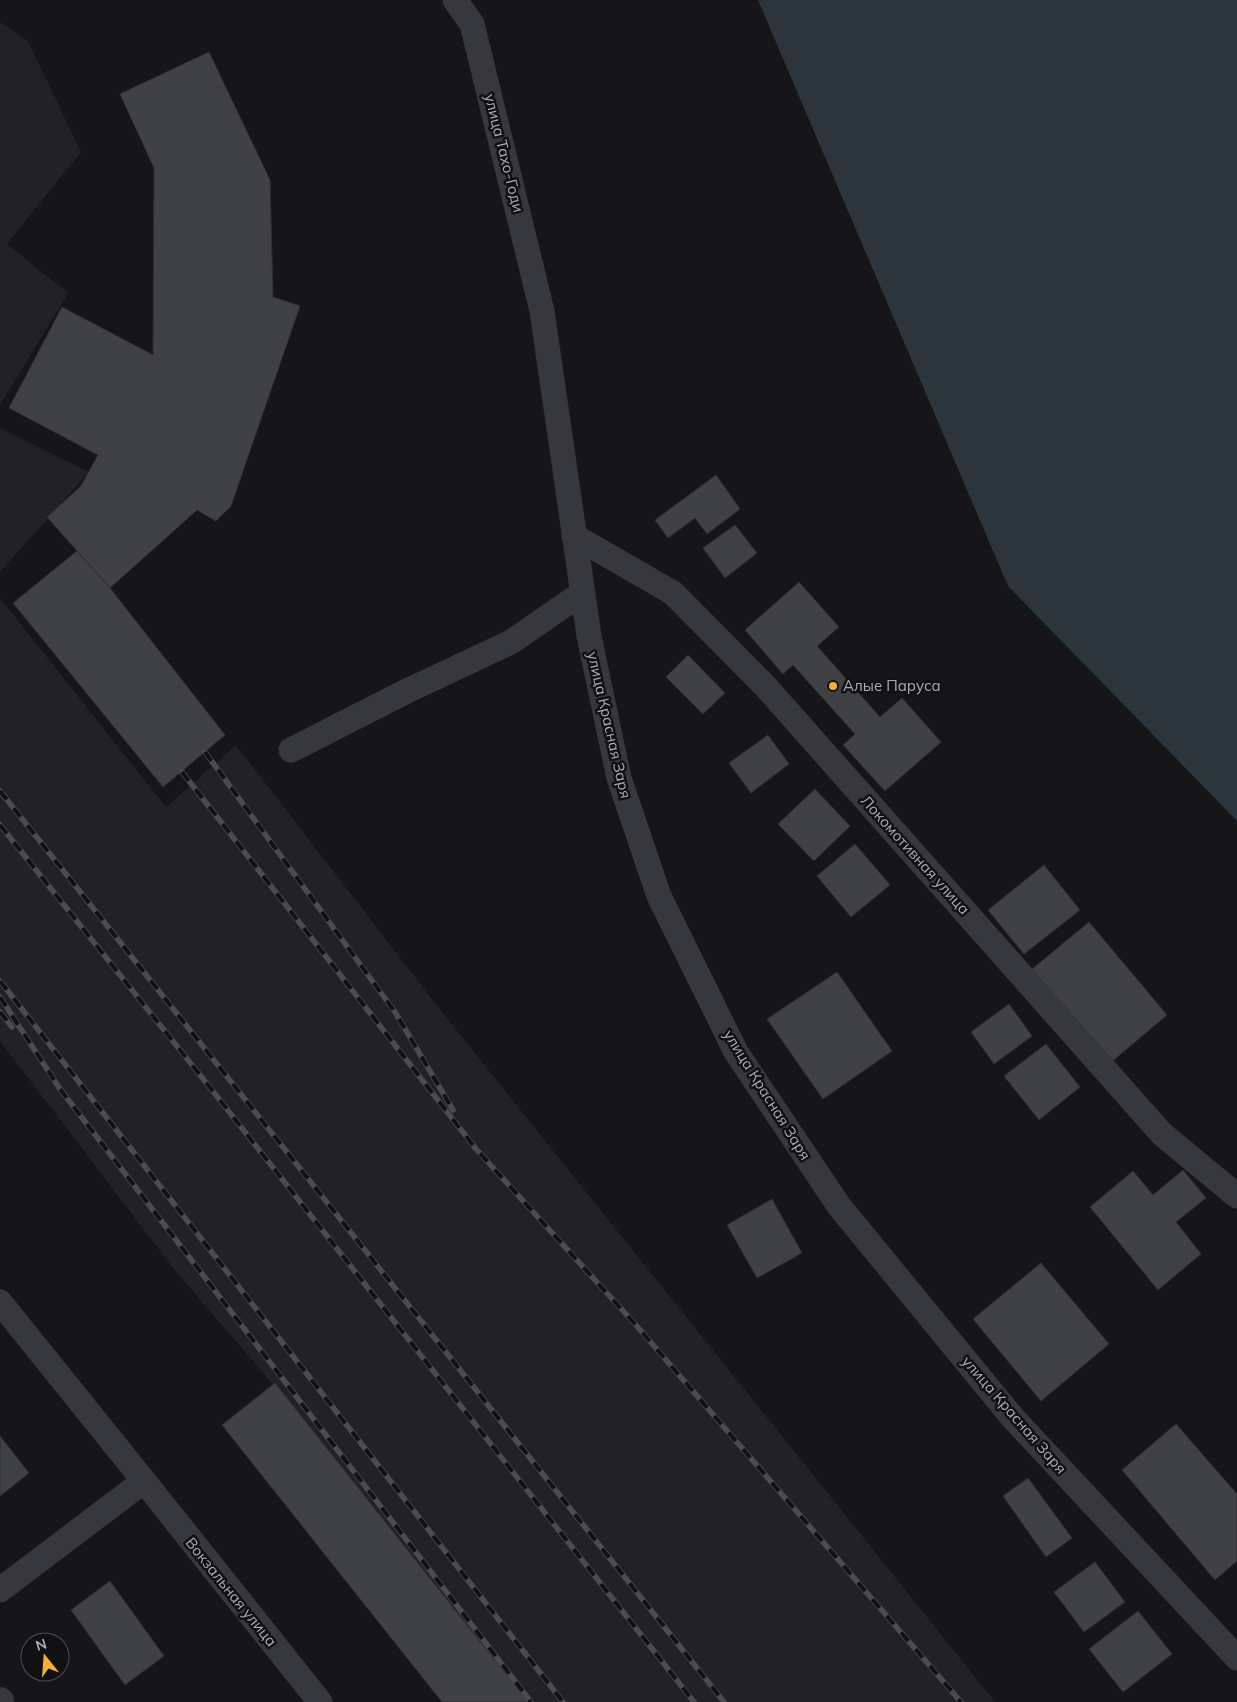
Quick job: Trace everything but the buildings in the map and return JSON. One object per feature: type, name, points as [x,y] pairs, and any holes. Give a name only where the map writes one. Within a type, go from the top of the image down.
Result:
[{"type":"street","name":"улица Тахо-Годи","points":[[455,0],[472,24],[542,311]]},
{"type":"street","name":"улица Красная Заря","points":[[542,311],[589,636],[619,778],[659,896],[736,1052],[839,1206],[1013,1418],[1237,1658]]},
{"type":"street","name":"Локомотивная улица","points":[[574,536],[673,593],[766,687],[1162,1134],[1237,1196]]},
{"type":"street","points":[[291,750],[407,691],[511,642],[582,593]]},
{"type":"street","name":"Вокзальная улица","points":[[0,1302],[320,1702]]},
{"type":"street","points":[[0,1590],[144,1481]]},
{"type":"shaded area","points":[[758,0],[1237,0],[1237,821],[1008,586]]},
{"type":"shaded area","points":[[0,22],[28,41],[81,152],[7,244],[68,293],[0,405]]},
{"type":"shaded area","points":[[0,428],[89,472],[0,572]]},
{"type":"shaded area","points":[[0,598],[166,807],[236,745],[438,1007],[995,1702],[524,1702],[266,1376],[177,1273],[0,1041]]},
{"type":"railway","points":[[205,752],[395,1012],[453,1110]]},
{"type":"railway","points":[[182,772],[476,1149],[635,1324],[961,1702]]},
{"type":"railway","points":[[0,791],[724,1702]]},
{"type":"railway","points":[[0,825],[208,1085],[694,1702]]},
{"type":"railway","points":[[0,981],[563,1702]]},
{"type":"railway","points":[[0,997],[60,1089],[531,1702]]},
{"type":"railway","points":[[0,1012],[12,1027]]},
{"type":"place","name":"Алые Паруса","points":[[833,686]]}]
